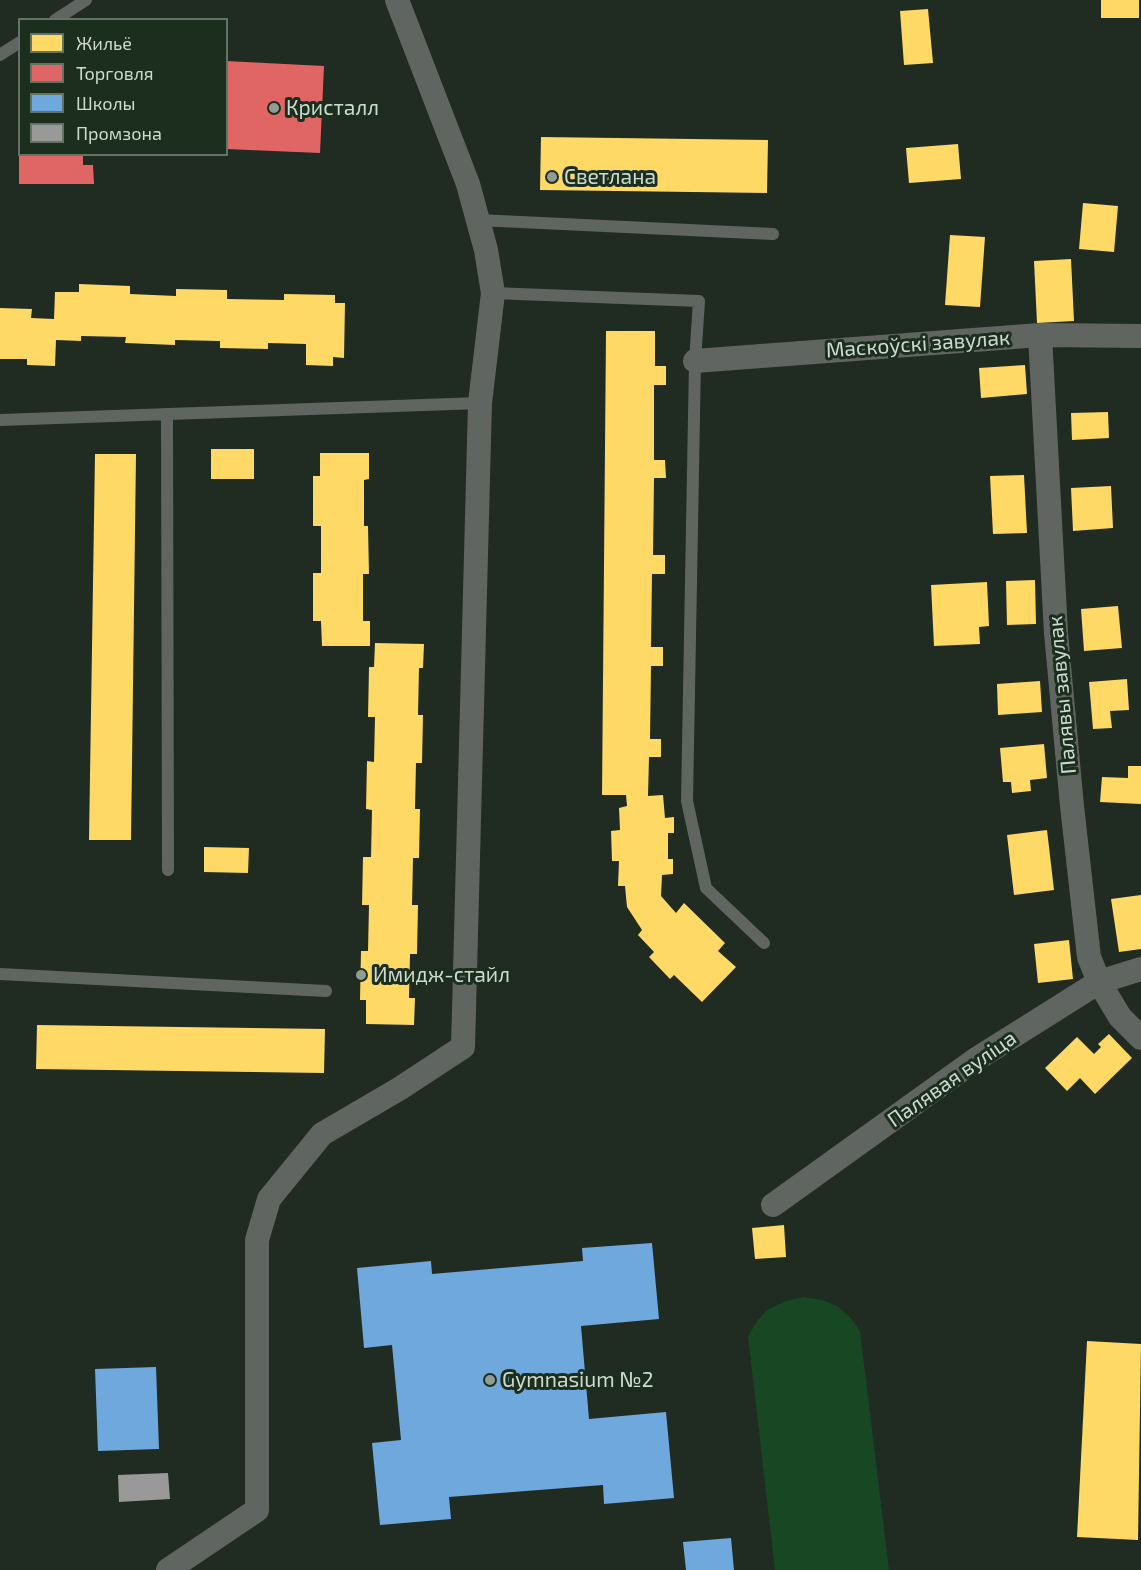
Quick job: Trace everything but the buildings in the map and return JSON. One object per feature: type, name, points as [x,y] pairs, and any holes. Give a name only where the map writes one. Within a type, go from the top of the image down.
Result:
[{"type":"street","points":[[168,1570],[256,1510],[256,1240],[269,1198],[322,1134],[399,1089],[463,1047],[480,403],[492,293],[478,220],[468,184],[398,0]]},
{"type":"street","name":"Маскоўскі завулак","points":[[695,361],[1040,334],[1141,336]]},
{"type":"street","name":"Палявы завулак","points":[[1040,334],[1056,633],[1089,957],[1099,982],[1120,1017],[1141,1038]]},
{"type":"street","name":"Палявая вуліца","points":[[773,1205],[975,1060],[1099,982],[1141,969]]},
{"type":"lane","points":[[58,18],[86,0]]},
{"type":"lane","points":[[0,55],[18,43]]},
{"type":"lane","points":[[478,220],[773,234]]},
{"type":"lane","points":[[492,293],[699,301],[695,361],[687,801],[706,888],[764,943]]},
{"type":"lane","points":[[0,420],[480,403]]},
{"type":"lane","points":[[167,414],[168,870]]},
{"type":"lane","points":[[0,974],[326,991]]},
{"type":"green space","points":[[803,1297],[822,1300],[837,1306],[850,1317],[860,1331],[889,1570],[775,1570],[748,1336],[767,1310],[786,1301]]},
{"type":"place","name":"Кристалл","points":[[274,108]]},
{"type":"place","name":"Светлана","points":[[552,177]]},
{"type":"place","name":"Имидж-стайл","points":[[361,975]]},
{"type":"place","name":"Gymnasium №2","points":[[490,1380]]}]
